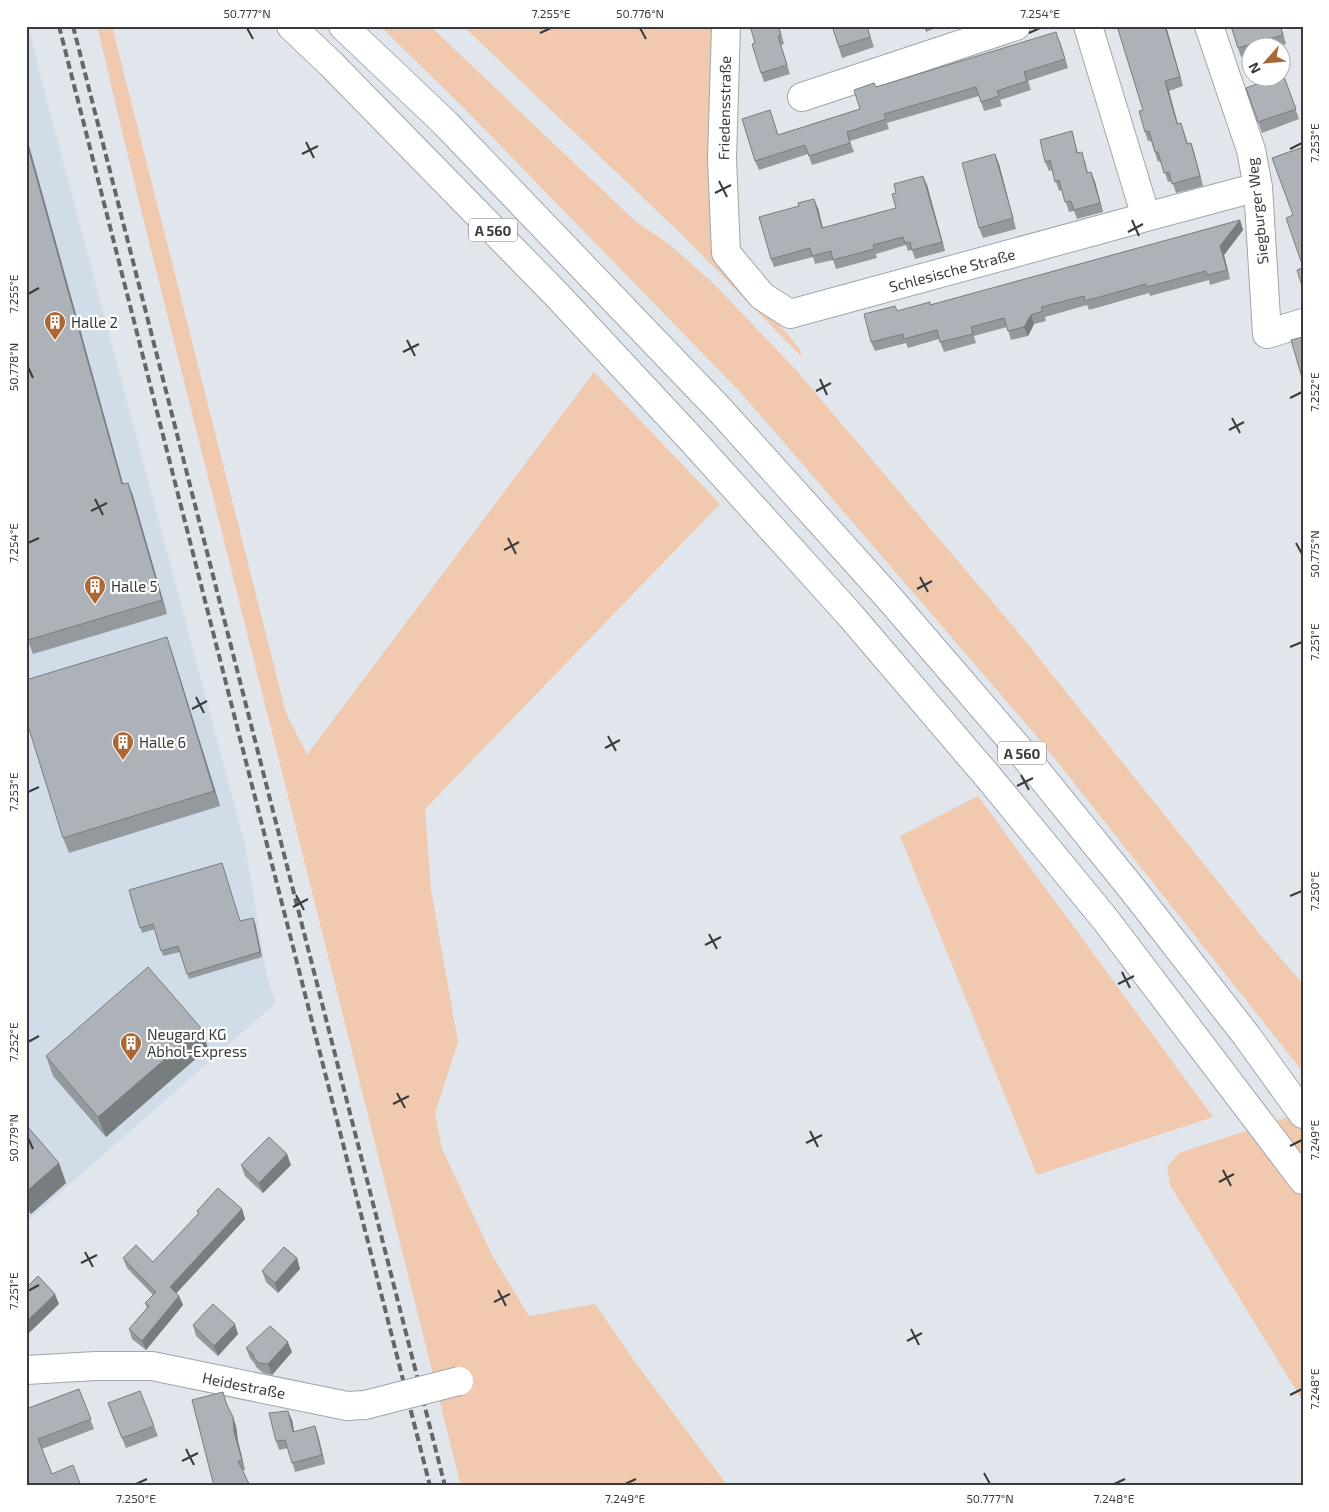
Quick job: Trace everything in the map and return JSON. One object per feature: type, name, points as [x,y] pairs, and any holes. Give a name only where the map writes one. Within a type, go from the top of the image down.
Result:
[{"type":"main road","name":"A 560","points":[[291,26],[331,64],[556,294],[691,439],[850,615],[990,779],[1105,919],[1303,1180]]},
{"type":"main road","name":"A 560","points":[[343,26],[446,123],[706,396],[890,599],[1018,748],[1127,883],[1246,1035],[1303,1114]]},
{"type":"main road","name":"Friedensstraße","points":[[726,26],[722,159],[726,253],[762,296]]},
{"type":"main road","points":[[802,97],[1016,26]]},
{"type":"main road","points":[[1088,26],[1146,217]]},
{"type":"main road","name":"Siegburger Weg","points":[[1209,26],[1251,150],[1258,187],[1267,334],[1303,323]]},
{"type":"main road","name":"Schlesische Straße","points":[[762,296],[790,314],[1258,187]]},
{"type":"main road","name":"Heidestraße","points":[[26,1370],[96,1366],[152,1366],[347,1406],[365,1405],[459,1381]]},
{"type":"shaded area","points":[[26,26],[29,26],[39,71],[245,845],[267,977],[276,1003],[30,1219],[26,1214]]},
{"type":"shaded area","points":[[97,26],[112,26],[286,713],[307,755],[594,372],[720,504],[425,809],[431,890],[458,1042],[435,1113],[442,1149],[493,1257],[529,1316],[595,1304],[635,1362],[728,1486],[461,1486],[139,202]]},
{"type":"shaded area","points":[[380,26],[430,26],[635,221],[669,244],[714,284],[796,370],[1018,632],[1263,938],[1303,984],[1303,1072],[1040,740],[743,395],[464,108]]},
{"type":"shaded area","points":[[463,26],[713,26],[716,251],[799,348],[802,357],[678,231]]},
{"type":"shaded area","points":[[978,796],[1213,1117],[1037,1175],[900,836]]},
{"type":"shaded area","points":[[1303,1112],[1303,1404],[1170,1185],[1167,1167],[1179,1153]]},
{"type":"building","points":[[750,26],[778,26],[781,35],[778,36],[787,65],[761,73],[752,44],[755,43]]},
{"type":"building","points":[[832,26],[867,26],[870,37],[839,47]]},
{"type":"building","points":[[1117,26],[1165,26],[1180,77],[1165,81],[1177,124],[1181,123],[1187,144],[1191,143],[1200,176],[1172,184],[1169,172],[1164,173],[1149,131],[1145,132],[1139,111],[1143,110]]},
{"type":"building","points":[[1231,26],[1280,26],[1283,35],[1273,38],[1242,38],[1242,47],[1238,48]]},
{"type":"building","points":[[1056,32],[1065,59],[1024,72],[1027,81],[997,91],[999,96],[981,102],[976,87],[884,114],[886,119],[847,132],[850,143],[809,156],[805,145],[755,161],[742,119],[770,110],[778,135],[860,109],[854,90],[874,83],[876,87]]},
{"type":"building","points":[[1246,88],[1288,88],[1296,109],[1258,122]]},
{"type":"building","points":[[1072,131],[1077,153],[1082,152],[1087,173],[1091,172],[1100,203],[1074,210],[1071,201],[1065,202],[1059,180],[1055,182],[1050,160],[1045,162],[1040,140]]},
{"type":"building","points":[[26,140],[122,484],[128,483],[162,600],[28,640],[26,635]]},
{"type":"building","points":[[1303,147],[1303,267],[1286,218],[1293,215],[1272,158]]},
{"type":"building","points":[[995,154],[1013,218],[979,228],[962,163]]},
{"type":"building","points":[[923,176],[942,242],[912,250],[910,242],[905,243],[903,237],[873,245],[874,249],[833,260],[831,251],[812,256],[810,248],[771,259],[759,217],[799,206],[798,203],[814,199],[822,228],[896,208],[892,194],[896,193],[894,184]]},
{"type":"building","points":[[1240,220],[1220,246],[1227,270],[1207,275],[1206,271],[1147,287],[1146,284],[1085,301],[1084,296],[1041,307],[1043,311],[1031,315],[1024,327],[1008,331],[1004,318],[971,327],[973,334],[940,342],[937,330],[904,339],[903,334],[871,342],[864,314],[895,306],[897,311],[930,302],[930,305]]},
{"type":"building","points":[[1303,268],[1303,289],[1297,270]]},
{"type":"building","points":[[1303,337],[1303,381],[1291,340]]},
{"type":"building","name":"Halle 6","points":[[167,637],[214,791],[63,838],[26,719],[26,680]]},
{"type":"building","points":[[222,863],[240,921],[253,918],[260,952],[187,974],[178,946],[161,951],[153,924],[140,928],[129,890]]},
{"type":"building","name":"Neugard KG Abhol-Express","points":[[148,967],[201,1028],[98,1117],[46,1056]]},
{"type":"building","points":[[26,1125],[59,1163],[26,1192]]},
{"type":"building","points":[[269,1137],[287,1154],[259,1183],[241,1165]]},
{"type":"building","points":[[218,1188],[242,1209],[170,1287],[179,1296],[142,1341],[129,1329],[149,1306],[145,1303],[156,1292],[123,1258],[136,1245],[153,1262],[199,1213],[197,1211]]},
{"type":"building","points":[[284,1247],[297,1258],[275,1283],[262,1271]]},
{"type":"building","points":[[38,1276],[55,1294],[26,1322],[26,1288]]},
{"type":"building","points":[[213,1304],[235,1324],[214,1346],[193,1325]]},
{"type":"building","points":[[270,1326],[288,1342],[268,1364],[259,1363],[246,1348]]},
{"type":"building","points":[[79,1389],[91,1419],[38,1439],[52,1474],[73,1465],[81,1486],[26,1486],[26,1409]]},
{"type":"building","points":[[140,1391],[154,1426],[122,1438],[108,1403]]},
{"type":"building","points":[[223,1392],[233,1417],[234,1432],[242,1460],[238,1461],[250,1486],[214,1486],[192,1400]]},
{"type":"building","points":[[288,1411],[293,1432],[315,1426],[322,1455],[292,1463],[285,1440],[276,1441],[269,1413]]},
{"type":"railway","points":[[59,26],[430,1486]]},
{"type":"railway","points":[[73,26],[445,1486]]},
{"type":"place","name":"Halle 2","points":[[55,341]]},
{"type":"place","name":"Halle 5","points":[[95,605]]},
{"type":"place","name":"Halle 6","points":[[123,761]]},
{"type":"place","name":"Neugard KG Abhol-Express","points":[[131,1062]]}]
